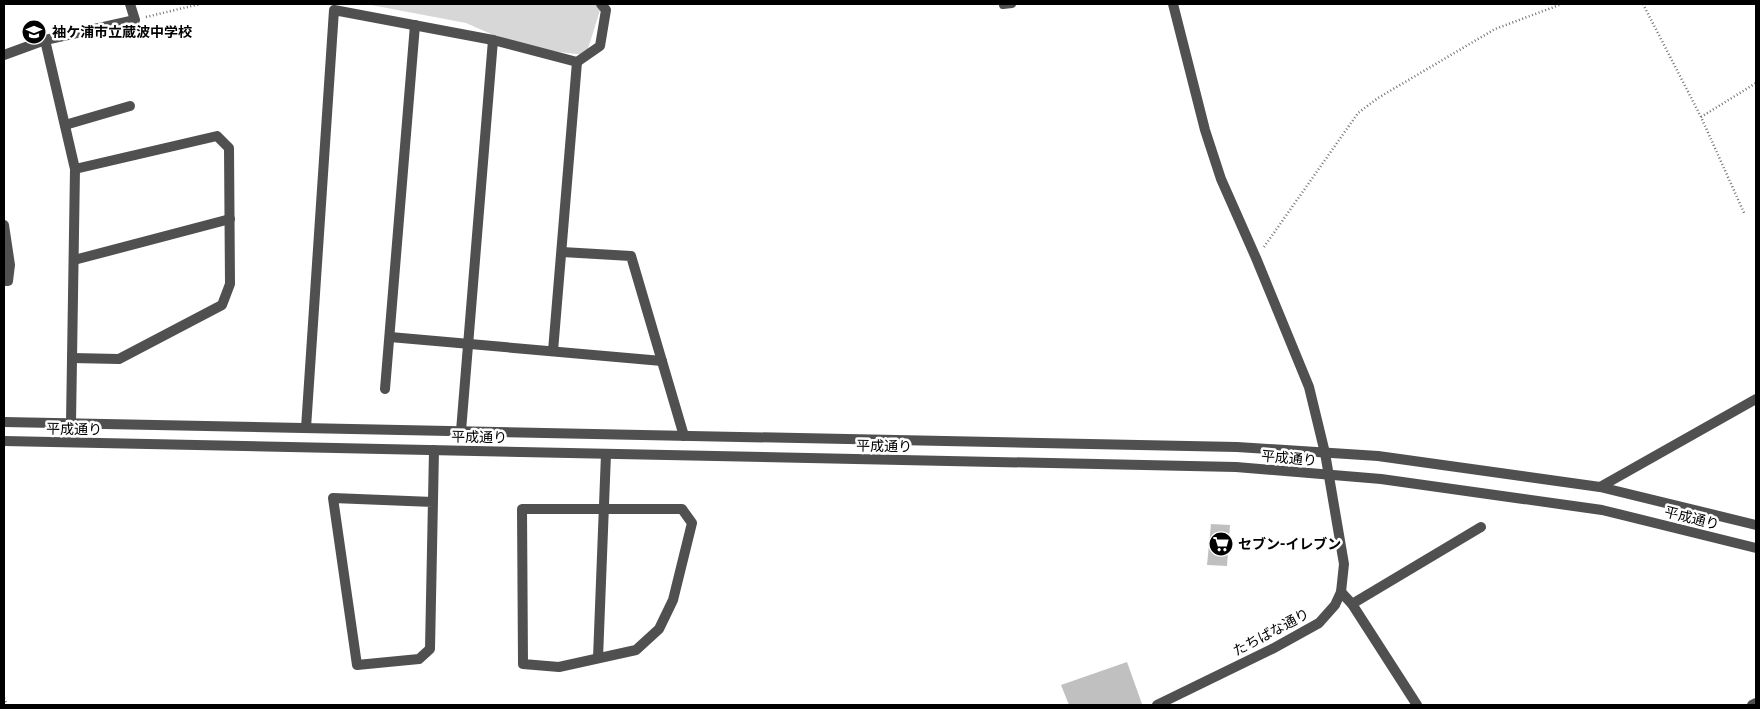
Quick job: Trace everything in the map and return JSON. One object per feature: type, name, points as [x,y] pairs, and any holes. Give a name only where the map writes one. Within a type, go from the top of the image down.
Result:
[{"type":"street","points":[[4,55],[45,40],[135,20],[130,4]]},
{"type":"street","points":[[306,428],[334,10],[493,40],[577,62],[600,46],[606,10],[601,4]]},
{"type":"street","name":"たちばな通り","points":[[1157,705],[1272,649],[1319,623],[1335,605],[1341,592],[1344,564],[1325,453],[1309,387],[1256,258],[1221,180],[1205,130],[1172,4]]},
{"type":"street","points":[[385,389],[416,26]]},
{"type":"street","points":[[45,40],[75,169],[71,423]]},
{"type":"street","points":[[461,431],[493,40]]},
{"type":"street","points":[[553,351],[577,62]]},
{"type":"street","points":[[65,125],[130,106]]},
{"type":"street","points":[[72,358],[119,359],[222,305],[230,284],[229,148],[217,136],[75,169]]},
{"type":"street","points":[[74,260],[230,219]]},
{"type":"street","points":[[4,225],[10,265],[8,281],[4,281]]},
{"type":"street","points":[[562,252],[632,256],[684,436]]},
{"type":"street","points":[[390,337],[662,361]]},
{"type":"street","points":[[1600,487],[1756,399]]},
{"type":"street","name":"平成通り","points":[[4,422],[1237,447],[1378,456],[1600,487],[1756,525]]},
{"type":"street","name":"平成通り","points":[[4,441],[1236,467],[1381,479],[1602,510],[1756,548]]},
{"type":"street","points":[[433,502],[333,498],[357,665],[419,658],[430,649],[433,502],[434,450]]},
{"type":"street","points":[[598,658],[606,454]]},
{"type":"street","points":[[522,509],[604,510],[682,510],[692,523],[673,600],[659,629],[636,650],[559,667],[523,664],[522,509]]},
{"type":"street","points":[[1352,604],[1481,527]]},
{"type":"street","points":[[1341,592],[1352,604],[1417,705]]},
{"type":"street","points":[[1752,705],[1756,703]]},
{"type":"lane","points":[[1003,5],[1012,4]]},
{"type":"path","points":[[135,20],[200,4]]},
{"type":"path","points":[[1256,258],[1358,113],[1378,98],[1495,29],[1562,4]]},
{"type":"path","points":[[1643,4],[1700,118],[1745,215]]},
{"type":"path","points":[[1700,118],[1756,83]]},
{"type":"path","points":[[4,698],[7,705]]},
{"type":"shaded area","points":[[366,4],[602,4],[586,55],[523,48],[466,23]]},
{"type":"building","points":[[1211,524],[1230,525],[1227,566],[1207,565]]},
{"type":"building","points":[[1127,662],[1142,704],[1069,705],[1061,685]]},
{"type":"place","name":"袖ケ浦市立蔵波中学校","points":[[34,32]]},
{"type":"place","name":"セブン-イレブン","points":[[1221,544]]}]
